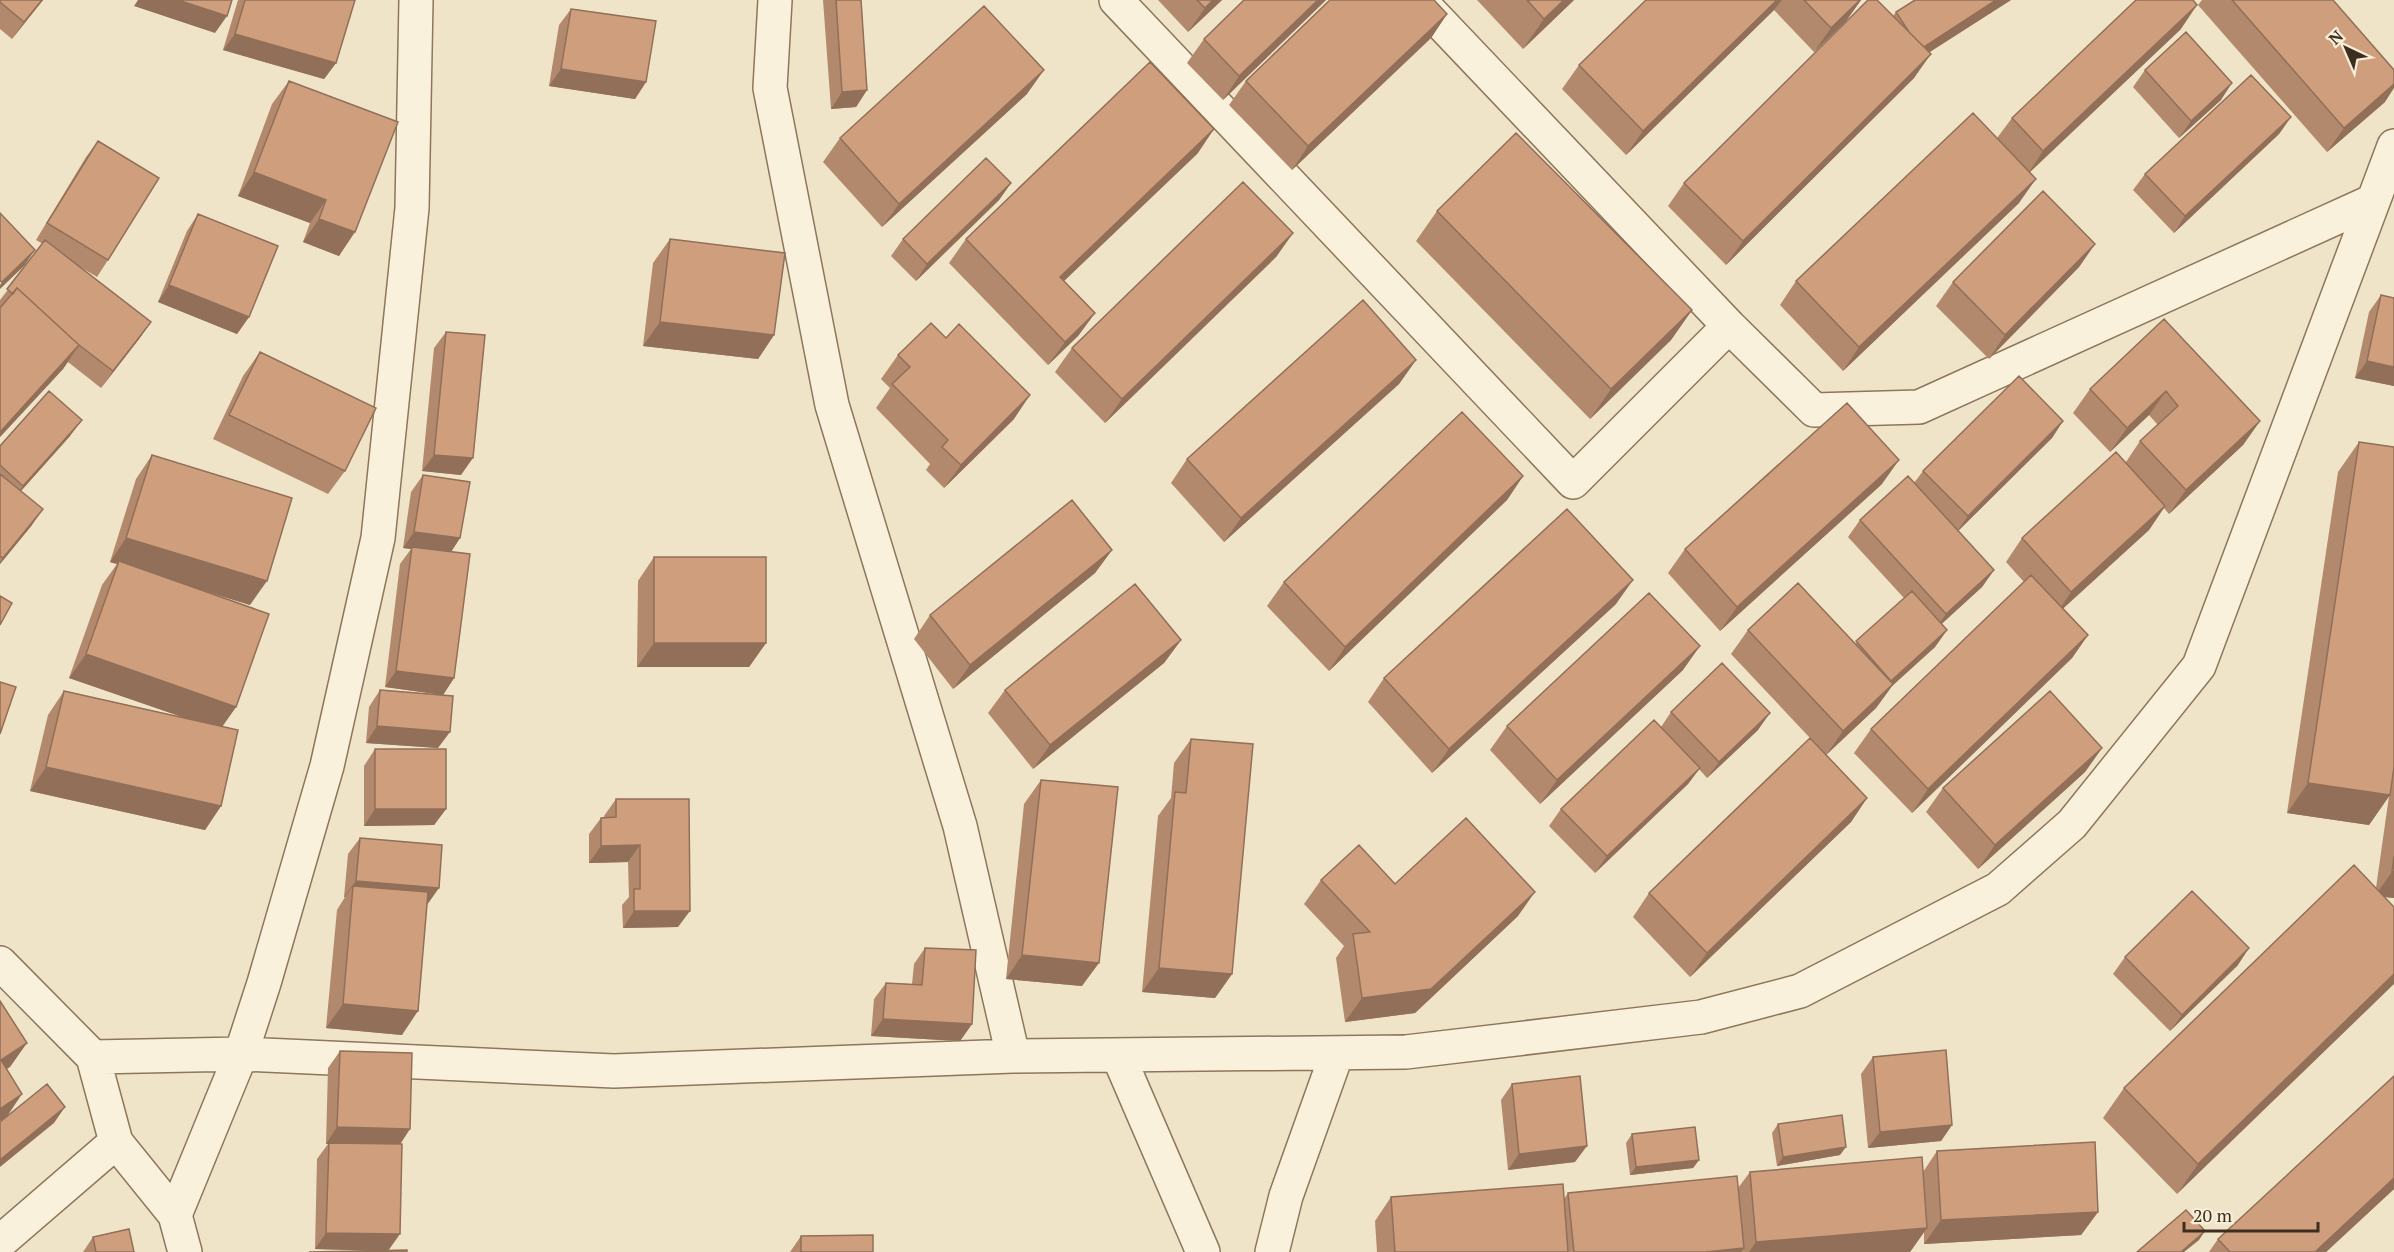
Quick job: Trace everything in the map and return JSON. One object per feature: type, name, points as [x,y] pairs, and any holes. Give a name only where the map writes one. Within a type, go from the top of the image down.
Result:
[{"type":"street","points":[[175,1215],[240,1054],[264,983],[327,766],[378,538],[412,208],[416,0]]},
{"type":"street","points":[[775,0],[770,88],[832,405],[960,826],[1013,1056]]},
{"type":"street","points":[[1116,0],[1573,482],[1729,326]]},
{"type":"street","points":[[1419,0],[1729,326],[1814,410],[1919,408],[2373,201]]},
{"type":"street","points":[[93,1057],[240,1054],[614,1071],[1013,1056],[1406,1052],[1701,1017],[1800,991],[1998,889],[2072,824],[2199,666],[2394,146]]},
{"type":"street","points":[[0,963],[93,1057],[116,1142],[175,1215],[185,1252]]},
{"type":"street","points":[[1272,1252],[1286,1196],[1337,1053]]},
{"type":"street","points":[[1118,1054],[1203,1252]]},
{"type":"street","points":[[0,1242],[116,1142]]},
{"type":"building","points":[[0,0],[42,0],[24,22]]},
{"type":"building","points":[[178,0],[232,0],[227,16]]},
{"type":"building","points":[[245,0],[355,0],[336,63],[235,34]]},
{"type":"building","points":[[836,0],[861,0],[867,90],[842,92]]},
{"type":"building","points":[[1197,0],[1213,0],[1205,8]]},
{"type":"building","points":[[1244,0],[1318,0],[1239,76],[1204,39]]},
{"type":"building","points":[[1330,0],[1434,0],[1447,14],[1308,146],[1246,81]]},
{"type":"building","points":[[1527,0],[1564,0],[1544,19]]},
{"type":"building","points":[[1646,0],[1777,0],[1643,131],[1579,65]]},
{"type":"building","points":[[1804,0],[1860,0],[1831,28]]},
{"type":"building","points":[[1868,0],[1877,0],[1931,54],[1743,241],[1684,183]]},
{"type":"building","points":[[1915,0],[1996,0],[1924,47],[1909,32],[1896,12]]},
{"type":"building","points":[[2136,0],[2193,0],[2197,5],[2043,151],[2012,118]]},
{"type":"building","points":[[2232,0],[2333,0],[2394,70],[2394,84],[2344,128]]},
{"type":"building","points":[[984,6],[1044,70],[899,204],[840,138]]},
{"type":"building","points":[[571,9],[656,21],[646,82],[561,69]]},
{"type":"building","points":[[2186,32],[2232,83],[2191,121],[2145,70]]},
{"type":"building","points":[[1150,62],[1214,129],[1060,277],[1095,313],[1065,342],[966,239]]},
{"type":"building","points":[[2251,75],[2291,117],[2185,216],[2145,174]]},
{"type":"building","points":[[289,81],[398,122],[355,232],[319,219],[326,200],[254,172]]},
{"type":"building","points":[[1973,113],[2036,179],[1859,347],[1796,281]]},
{"type":"building","points":[[1516,133],[1692,310],[1611,389],[1437,211]]},
{"type":"building","points":[[98,141],[159,178],[108,260],[47,223]]},
{"type":"building","points":[[986,158],[1011,183],[927,264],[903,239]]},
{"type":"building","points":[[1243,182],[1293,233],[1122,399],[1072,348]]},
{"type":"building","points":[[2043,191],[2095,244],[2005,335],[1953,282]]},
{"type":"building","points":[[0,213],[35,250],[2,282],[0,281]]},
{"type":"building","points":[[198,214],[278,246],[249,317],[169,285]]},
{"type":"building","points":[[670,239],[785,253],[774,335],[660,322]]},
{"type":"building","points":[[45,240],[151,322],[113,371],[79,345],[17,288],[13,294],[7,289]]},
{"type":"building","points":[[17,288],[79,345],[0,432],[0,308]]},
{"type":"building","points":[[2381,295],[2394,298],[2394,367],[2367,361]]},
{"type":"building","points":[[1363,300],[1416,360],[1241,518],[1187,459]]},
{"type":"building","points":[[2164,319],[2260,421],[2186,490],[2140,441],[2178,406],[2166,391],[2127,428],[2090,389]]},
{"type":"building","points":[[931,323],[946,338],[959,324],[1030,395],[961,465],[942,447],[948,440],[892,384],[910,367],[898,355]]},
{"type":"building","points":[[446,332],[485,335],[473,458],[434,455]]},
{"type":"building","points":[[260,352],[376,408],[345,471],[229,415]]},
{"type":"building","points":[[2019,376],[2063,421],[1968,516],[1923,471]]},
{"type":"building","points":[[49,391],[82,420],[23,486],[0,465],[0,446]]},
{"type":"building","points":[[1847,403],[1899,460],[1737,607],[1685,549]]},
{"type":"building","points":[[1462,412],[1523,476],[1345,647],[1284,582]]},
{"type":"building","points":[[2359,442],[2394,447],[2394,767],[2390,795],[2308,783]]},
{"type":"building","points":[[2116,452],[2165,506],[2071,592],[2022,538]]},
{"type":"building","points":[[152,455],[292,498],[267,581],[126,538]]},
{"type":"building","points":[[0,474],[43,509],[3,558],[0,556]]},
{"type":"building","points":[[423,475],[470,482],[460,538],[414,532]]},
{"type":"building","points":[[1908,476],[1994,570],[1946,614],[1860,520]]},
{"type":"building","points":[[1072,500],[1112,550],[970,665],[930,615]]},
{"type":"building","points":[[1567,509],[1633,580],[1449,749],[1384,678]]},
{"type":"building","points":[[412,547],[470,554],[454,678],[396,671]]},
{"type":"building","points":[[654,557],[766,557],[766,643],[654,643]]},
{"type":"building","points":[[119,561],[269,614],[236,707],[86,654]]},
{"type":"building","points":[[2031,575],[2088,635],[1928,789],[1871,729]]},
{"type":"building","points":[[1798,583],[1893,684],[1843,731],[1748,630]]},
{"type":"building","points":[[1135,584],[1181,640],[1050,745],[1005,690]]},
{"type":"building","points":[[1912,591],[1947,630],[1891,681],[1856,641]]},
{"type":"building","points":[[1649,593],[1700,646],[1557,780],[1507,726]]},
{"type":"building","points":[[0,596],[12,603],[0,625]]},
{"type":"building","points":[[1722,663],[1770,713],[1719,762],[1671,712]]},
{"type":"building","points":[[0,682],[16,687],[0,734]]},
{"type":"building","points":[[380,690],[453,696],[450,732],[377,726]]},
{"type":"building","points":[[64,691],[238,730],[221,806],[46,767]]},
{"type":"building","points":[[2050,691],[2102,748],[1995,845],[1943,788]]},
{"type":"building","points":[[1654,720],[1700,768],[1607,856],[1561,809]]},
{"type":"building","points":[[1810,738],[1867,798],[1707,953],[1649,893]]},
{"type":"building","points":[[1191,739],[1253,744],[1232,974],[1159,968],[1175,792],[1186,793]]},
{"type":"building","points":[[375,749],[446,749],[446,809],[375,809]]},
{"type":"building","points":[[1041,780],[1118,787],[1099,963],[1022,955]]},
{"type":"building","points":[[616,799],[689,799],[690,911],[634,911],[634,889],[640,889],[640,845],[601,846],[601,818],[616,817]]},
{"type":"building","points":[[1466,818],[1535,892],[1431,989],[1362,998],[1353,934],[1370,932],[1321,880],[1359,845],[1395,884]]},
{"type":"building","points":[[360,838],[442,845],[439,888],[356,881]]},
{"type":"building","points":[[2354,865],[2394,907],[2394,974],[2198,1164],[2124,1088]]},
{"type":"building","points":[[353,886],[428,892],[418,1011],[343,1004]]},
{"type":"building","points":[[2192,891],[2249,948],[2182,1015],[2125,957]]},
{"type":"building","points":[[925,948],[976,950],[972,1024],[883,1019],[886,983],[922,985]]},
{"type":"building","points":[[0,1001],[27,1043],[1,1060],[22,1094],[0,1109]]},
{"type":"building","points":[[1946,1050],[1952,1125],[1880,1132],[1873,1057]]},
{"type":"building","points":[[340,1051],[412,1053],[410,1129],[337,1127]]},
{"type":"building","points":[[1580,1076],[1587,1146],[1519,1154],[1512,1084]]},
{"type":"building","points":[[2394,1076],[2394,1178],[2315,1252],[2230,1252],[2218,1239]]},
{"type":"building","points":[[47,1084],[65,1107],[0,1160],[0,1122]]},
{"type":"building","points":[[1842,1115],[1846,1147],[1783,1157],[1778,1124]]},
{"type":"building","points":[[1695,1127],[1699,1160],[1636,1167],[1632,1134]]},
{"type":"building","points":[[2095,1142],[2098,1212],[1941,1220],[1937,1151]]},
{"type":"building","points":[[329,1143],[402,1144],[400,1234],[326,1233]]},
{"type":"building","points":[[1922,1157],[1927,1228],[1756,1242],[1750,1172]]},
{"type":"building","points":[[1737,1176],[1744,1248],[1705,1252],[1574,1252],[1568,1193]]},
{"type":"building","points":[[1563,1184],[1568,1252],[1395,1252],[1391,1197]]},
{"type":"building","points":[[2186,1210],[2205,1231],[2181,1252],[2137,1252]]},
{"type":"building","points":[[129,1229],[134,1252],[96,1252],[93,1237]]},
{"type":"building","points":[[873,1235],[873,1252],[801,1252],[801,1236]]},
{"type":"building","points":[[407,1250],[407,1252],[309,1252]]}]
